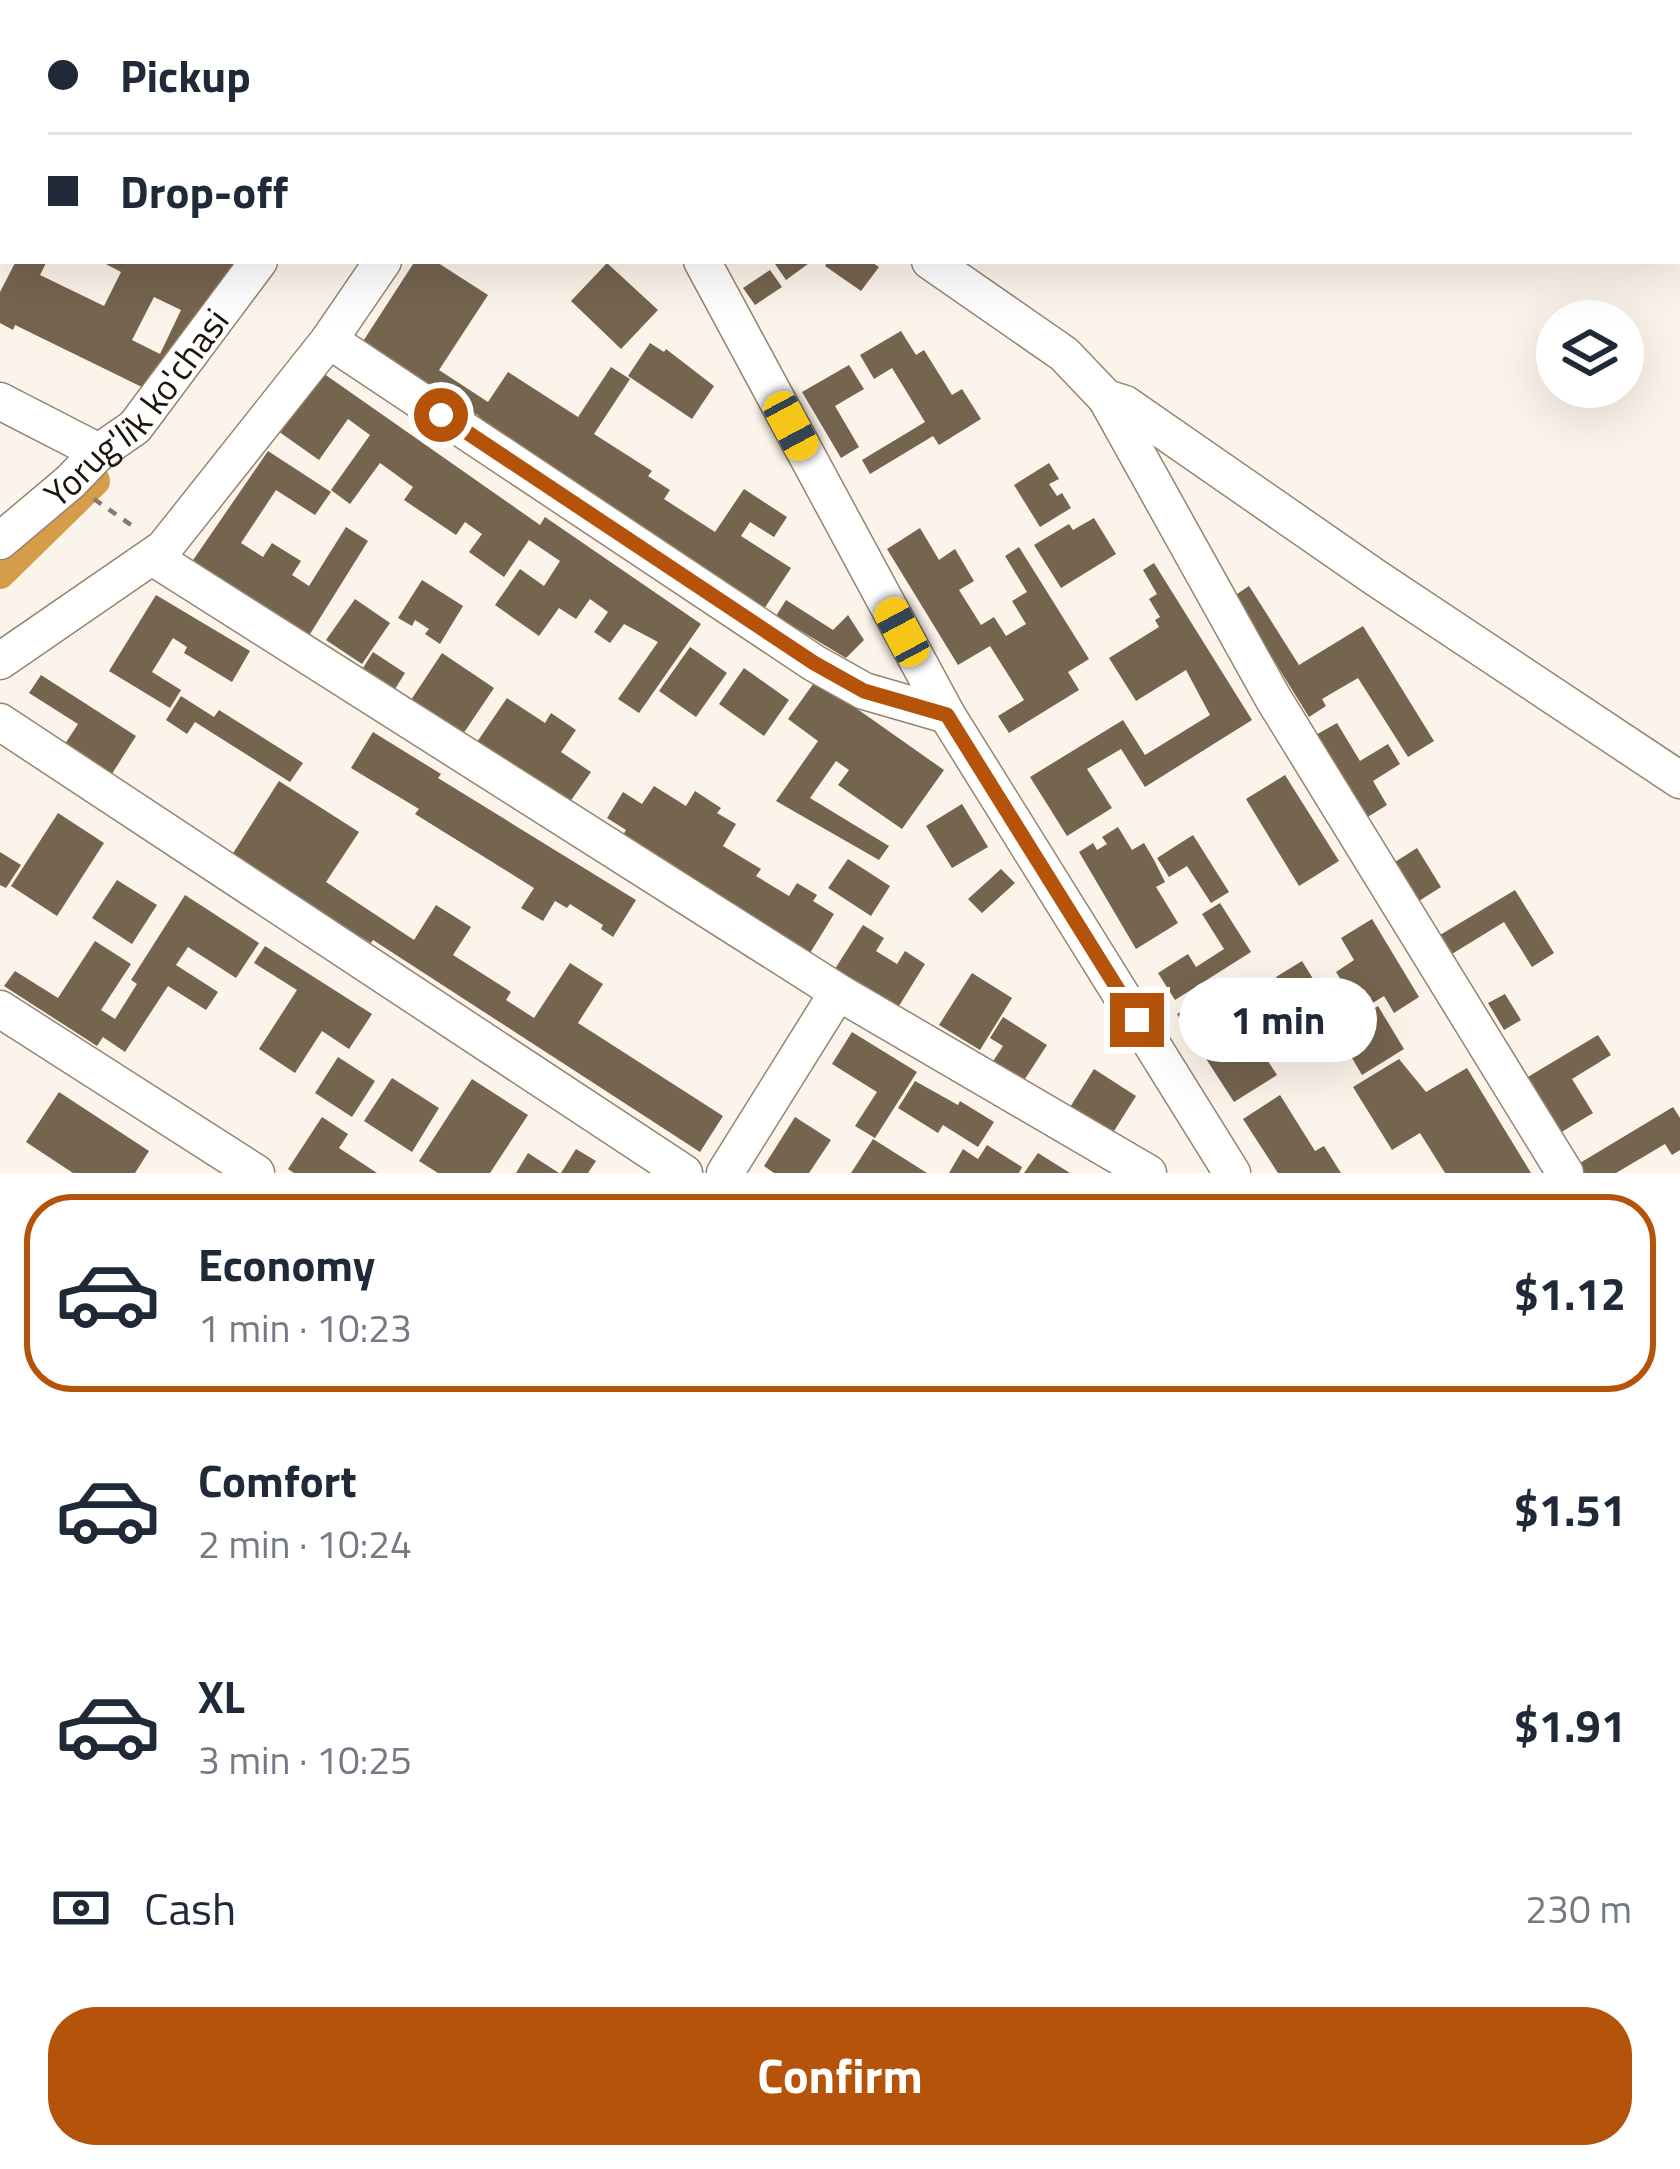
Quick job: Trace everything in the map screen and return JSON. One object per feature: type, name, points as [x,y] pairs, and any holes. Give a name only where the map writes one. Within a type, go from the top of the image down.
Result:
[{"type":"street","name":"Yorug'lik ko'chasi","points":[[0,541],[99,452],[135,427],[257,264]]},
{"type":"street","points":[[0,661],[159,553],[329,340],[381,264]]},
{"type":"street","points":[[704,264],[947,715],[1232,1173]]},
{"type":"street","points":[[934,264],[1064,354],[1106,398],[1274,698],[1565,1173]]},
{"type":"street","points":[[329,340],[814,663],[864,691],[947,715]]},
{"type":"street","points":[[1106,398],[1125,404],[1680,780]]},
{"type":"street","points":[[0,401],[99,452]]},
{"type":"street","points":[[159,553],[838,992],[1148,1173]]},
{"type":"street","points":[[0,722],[684,1173]]},
{"type":"street","points":[[725,1173],[838,992]]},
{"type":"street","points":[[0,1009],[256,1173]]},
{"type":"path","points":[[70,482],[159,553]]},
{"type":"building","points":[[14,264],[46,264],[40,275],[104,306],[121,272],[106,264],[238,264],[148,390],[15,325],[13,330],[0,323],[0,292]],"holes":[[[154,297],[181,310],[160,354],[132,340]]]},
{"type":"building","points":[[413,264],[440,264],[488,295],[439,370],[488,402],[508,372],[578,417],[611,367],[630,379],[594,434],[652,471],[648,476],[670,490],[664,499],[715,532],[744,489],[787,517],[774,537],[750,522],[741,536],[791,568],[762,612],[475,422],[479,416],[360,346]]},
{"type":"building","points":[[608,264],[658,310],[621,349],[571,301]]},
{"type":"building","points":[[775,264],[808,264],[786,280]]},
{"type":"building","points":[[874,264],[879,267],[861,291],[825,266]]},
{"type":"building","points":[[770,270],[782,287],[755,305],[743,288]]},
{"type":"building","points":[[901,331],[916,355],[924,350],[952,395],[962,389],[981,419],[939,445],[933,436],[870,474],[862,460],[925,422],[892,368],[874,379],[860,355]]},
{"type":"building","points":[[650,343],[666,349],[714,386],[692,419],[628,376]]},
{"type":"building","points":[[849,365],[864,389],[835,406],[859,447],[841,458],[802,392]]},
{"type":"building","points":[[320,371],[540,525],[545,517],[701,624],[639,713],[618,699],[658,642],[624,624],[610,643],[594,632],[608,612],[590,599],[576,619],[559,608],[539,636],[495,605],[520,569],[544,586],[560,561],[529,540],[504,577],[469,552],[482,534],[465,522],[456,535],[404,500],[413,487],[380,463],[350,504],[331,490],[370,435],[348,419],[319,460],[278,431]]},
{"type":"building","points":[[268,451],[331,492],[315,515],[276,490],[241,543],[263,557],[272,543],[301,561],[292,575],[309,586],[346,527],[368,541],[305,642],[187,569]]},
{"type":"building","points":[[1049,463],[1059,479],[1049,484],[1071,508],[1040,527],[1014,485]]},
{"type":"building","points":[[1094,518],[1116,554],[1061,588],[1034,545],[1069,524],[1073,530]]},
{"type":"building","points":[[920,528],[939,560],[955,549],[974,581],[959,590],[981,625],[994,617],[1006,636],[1026,624],[1012,601],[1027,592],[1005,556],[1019,547],[1089,659],[1068,672],[1079,690],[1009,733],[998,716],[1024,700],[990,646],[958,665],[887,549]]},
{"type":"building","points":[[1154,563],[1252,720],[1145,787],[1121,749],[1087,769],[1112,808],[1067,836],[1030,777],[1123,720],[1145,755],[1210,715],[1186,670],[1136,701],[1109,658],[1159,627],[1155,620],[1160,617],[1149,599],[1157,594],[1143,570]]},
{"type":"building","points":[[422,580],[463,606],[440,644],[415,620],[412,626],[398,618]]},
{"type":"building","points":[[1249,586],[1299,665],[1363,626],[1434,741],[1408,757],[1358,678],[1322,699],[1326,706],[1309,717],[1234,596]]},
{"type":"building","points":[[156,595],[250,651],[232,682],[184,653],[187,647],[173,638],[152,672],[181,690],[170,708],[109,671]]},
{"type":"building","points":[[355,599],[390,623],[362,664],[326,640]]},
{"type":"building","points":[[786,600],[833,630],[848,615],[864,640],[846,658],[776,616]]},
{"type":"building","points":[[690,647],[727,673],[696,717],[659,691]]},
{"type":"building","points":[[373,652],[405,673],[395,689],[363,668]]},
{"type":"building","points":[[442,653],[494,688],[461,737],[409,703]]},
{"type":"building","points":[[744,668],[789,700],[764,736],[719,704]]},
{"type":"building","points":[[41,675],[136,736],[108,780],[61,750],[78,724],[29,693]]},
{"type":"building","points":[[816,680],[944,770],[902,829],[838,785],[849,770],[836,761],[810,798],[889,846],[879,860],[776,801],[818,741],[788,719]]},
{"type":"building","points":[[181,696],[214,717],[219,710],[303,763],[290,782],[195,722],[187,734],[166,720]]},
{"type":"building","points":[[507,698],[545,723],[551,713],[576,730],[561,752],[591,772],[567,806],[475,745]]},
{"type":"building","points":[[1337,723],[1360,761],[1388,744],[1400,764],[1373,781],[1387,805],[1366,818],[1314,736]]},
{"type":"building","points":[[373,732],[441,774],[438,778],[636,900],[613,937],[570,904],[567,908],[555,901],[543,921],[521,908],[534,888],[351,768]]},
{"type":"building","points":[[1285,775],[1339,861],[1299,886],[1246,799]]},
{"type":"building","points":[[279,781],[359,832],[326,882],[414,940],[436,905],[471,927],[453,955],[511,992],[506,1000],[534,1018],[570,963],[603,984],[578,1023],[723,1116],[700,1152],[373,940],[230,858]]},
{"type":"building","points":[[654,786],[686,806],[695,791],[721,808],[717,813],[736,824],[723,846],[761,869],[756,876],[789,896],[797,883],[817,895],[813,901],[834,914],[807,958],[619,842],[626,830],[607,818],[623,792],[642,804]]},
{"type":"building","points":[[962,804],[988,847],[952,868],[926,826]]},
{"type":"building","points":[[58,813],[104,843],[57,916],[11,886]]},
{"type":"building","points":[[1118,827],[1132,850],[1144,843],[1165,882],[1156,887],[1178,923],[1136,949],[1079,852],[1093,843],[1097,850],[1107,844],[1102,837]]},
{"type":"building","points":[[1193,835],[1229,892],[1211,903],[1187,866],[1169,877],[1157,858]]},
{"type":"building","points":[[1417,848],[1441,887],[1419,901],[1395,862]]},
{"type":"building","points":[[0,852],[21,865],[6,888],[0,885]]},
{"type":"building","points":[[848,859],[890,886],[871,916],[828,888]]},
{"type":"building","points":[[1001,869],[1015,883],[982,913],[968,899]]},
{"type":"building","points":[[117,880],[157,905],[132,944],[92,918]]},
{"type":"building","points":[[1515,890],[1554,953],[1532,967],[1504,922],[1447,957],[1435,938]]},
{"type":"building","points":[[185,895],[259,943],[236,978],[188,947],[176,965],[218,992],[206,1010],[168,986],[125,1052],[103,1037],[97,1046],[4,986],[15,971],[58,998],[95,941],[131,964],[101,1010],[115,1019],[137,984],[131,980]]},
{"type":"building","points":[[1220,903],[1251,952],[1175,1000],[1158,973],[1188,954],[1196,967],[1224,949],[1202,914]]},
{"type":"building","points":[[1372,919],[1419,997],[1394,1013],[1384,996],[1314,1039],[1276,977],[1302,961],[1325,998],[1345,986],[1336,972],[1354,960],[1341,938]]},
{"type":"building","points":[[863,925],[884,938],[876,951],[897,964],[905,951],[925,964],[894,1014],[831,975]]},
{"type":"building","points":[[265,946],[372,1014],[349,1049],[322,1031],[295,1073],[259,1049],[297,990],[254,963]]},
{"type":"building","points":[[972,973],[1012,998],[980,1050],[939,1025]]},
{"type":"building","points":[[1215,990],[1245,1037],[1292,1007],[1300,1019],[1258,1046],[1277,1075],[1234,1102],[1177,1014]]},
{"type":"building","points":[[1505,994],[1521,1020],[1504,1030],[1488,1003]]},
{"type":"building","points":[[1378,1006],[1404,1049],[1362,1075],[1336,1031]]},
{"type":"building","points":[[1003,1017],[1047,1045],[1021,1085],[990,1066],[1003,1046],[990,1038]]},
{"type":"building","points":[[852,1032],[917,1072],[875,1138],[855,1126],[877,1092],[832,1064]]},
{"type":"building","points":[[1598,1035],[1611,1055],[1572,1079],[1593,1113],[1555,1136],[1521,1081]]},
{"type":"building","points":[[338,1057],[375,1081],[352,1117],[315,1093]]},
{"type":"building","points":[[1399,1059],[1426,1092],[1467,1068],[1531,1173],[1445,1173],[1420,1133],[1392,1150],[1353,1087]]},
{"type":"building","points":[[1094,1069],[1136,1096],[1109,1139],[1067,1112]]},
{"type":"building","points":[[392,1078],[439,1108],[412,1152],[364,1121]]},
{"type":"building","points":[[472,1079],[528,1115],[490,1173],[438,1173],[419,1161]]},
{"type":"building","points":[[915,1081],[994,1122],[978,1147],[943,1125],[938,1133],[898,1108]]},
{"type":"building","points":[[59,1092],[149,1151],[135,1173],[73,1173],[26,1142]]},
{"type":"building","points":[[1280,1095],[1315,1151],[1324,1146],[1341,1173],[1278,1173],[1243,1119]]},
{"type":"building","points":[[1673,1107],[1680,1118],[1680,1150],[1672,1155],[1665,1144],[1616,1173],[1580,1173],[1575,1166]]},
{"type":"building","points":[[322,1117],[348,1134],[339,1148],[377,1173],[294,1173],[288,1169]]},
{"type":"building","points":[[795,1117],[831,1140],[809,1173],[774,1173],[764,1166]]},
{"type":"building","points":[[873,1139],[927,1173],[851,1173]]},
{"type":"building","points":[[987,1145],[1022,1167],[1019,1173],[949,1173],[963,1149],[978,1159]]},
{"type":"building","points":[[576,1149],[596,1161],[588,1173],[561,1173]]},
{"type":"building","points":[[528,1153],[559,1173],[516,1173]]},
{"type":"building","points":[[1038,1153],[1070,1173],[1024,1173]]},
{"type":"waterway","points":[[0,574],[95,481]]},
{"type":"route","points":[[441,415],[814,663],[864,691],[947,715],[1137,1020]]}]
